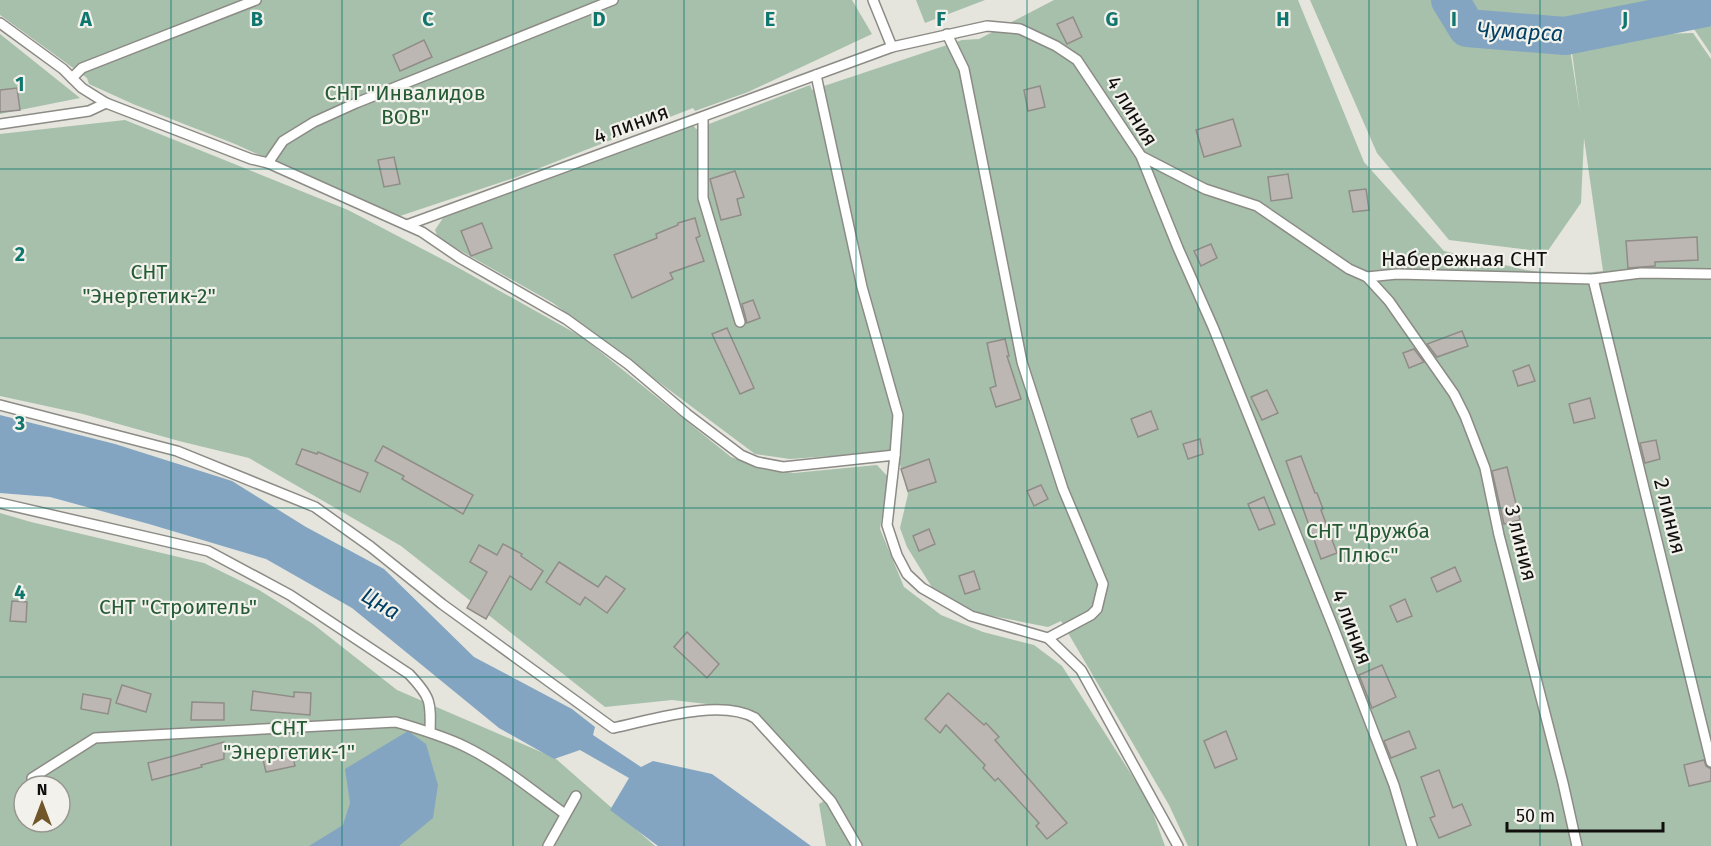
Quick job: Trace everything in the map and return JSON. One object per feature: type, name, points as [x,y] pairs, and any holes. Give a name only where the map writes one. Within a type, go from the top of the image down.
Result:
[{"type":"lane","points":[[72,78],[82,68],[256,0]]},
{"type":"lane","points":[[268,163],[284,141],[314,122],[613,0]]},
{"type":"lane","points":[[873,0],[892,47]]},
{"type":"lane","points":[[0,23],[63,69],[82,88],[106,103],[251,159],[268,163],[422,232],[460,258],[566,319],[628,364],[687,414],[741,454],[757,462],[783,467],[895,455]]},
{"type":"lane","name":"4 линия","points":[[407,225],[892,47],[987,26],[1020,29],[1056,46],[1077,60],[1141,156],[1178,248],[1214,327],[1334,629],[1394,785],[1412,846]]},
{"type":"lane","points":[[947,34],[964,69],[1022,362],[1063,489],[1102,584],[1097,609],[1048,638]]},
{"type":"lane","points":[[816,75],[862,287],[898,415],[887,525],[897,555],[907,574],[921,588],[970,616],[1048,638],[1081,670],[1178,846]]},
{"type":"lane","points":[[0,124],[89,111],[106,103]]},
{"type":"lane","points":[[703,117],[703,198],[740,322]]},
{"type":"lane","name":"Набережная СНТ","points":[[1141,156],[1205,189],[1257,206],[1349,269],[1366,277],[1397,273],[1593,279],[1641,273],[1711,274]]},
{"type":"lane","name":"3 линия","points":[[1366,277],[1389,301],[1454,394],[1485,468],[1498,535],[1563,783],[1577,846]]},
{"type":"lane","name":"2 линия","points":[[1593,279],[1711,762]]},
{"type":"lane","points":[[0,405],[177,451],[315,507],[371,547],[442,604],[613,728],[710,709],[733,709],[746,713],[754,718],[831,801],[857,846]]},
{"type":"lane","points":[[0,503],[208,551],[290,595],[409,674],[423,689],[431,705],[430,732]]},
{"type":"lane","points":[[38,774],[95,738],[396,722],[430,732],[466,747],[501,768],[565,814]]},
{"type":"lane","points":[[548,846],[576,796]]},
{"type":"green space","name":"СНТ \"Инвалидов ВОВ\"","points":[[0,0],[852,0],[872,34],[748,92],[695,111],[693,108],[514,178],[397,217],[235,144],[89,84],[87,78],[0,15]]},
{"type":"green space","points":[[916,0],[985,0],[925,23]]},
{"type":"green space","name":"СНТ \"Дружба Плюс\"","points":[[1054,0],[1298,0],[1364,162],[1444,251],[1526,270],[1565,275],[1603,271],[1584,138],[1581,203],[1547,252],[1449,240],[1377,153],[1310,0],[1711,0],[1711,54],[1694,29],[1568,36],[1580,113],[1570,37],[1693,33],[1711,59],[1711,846],[1188,846],[1169,805],[1061,621],[1048,627],[972,612],[933,589],[907,547],[900,528],[908,494],[898,457],[885,452],[790,459],[755,454],[553,303],[438,238],[435,230],[443,218],[682,124],[693,125],[696,129],[810,85],[812,90],[962,40],[979,39]]},
{"type":"green space","points":[[0,34],[80,98],[0,114]]},
{"type":"green space","name":"СНТ \"Энергетик-2\"","points":[[125,120],[348,210],[457,267],[582,337],[731,457],[771,470],[794,473],[877,465],[888,477],[880,529],[904,587],[941,615],[983,632],[1034,645],[1062,666],[1149,802],[1165,846],[826,846],[819,804],[829,798],[808,770],[751,709],[672,700],[605,707],[401,546],[249,458],[83,414],[0,396],[0,134]]},
{"type":"green space","name":"СНТ \"Энергетик-1\"","points":[[0,513],[204,563],[259,590],[313,624],[397,690],[555,758],[655,846],[0,846]]},
{"type":"water","name":"Цна","points":[[0,415],[115,444],[232,481],[306,527],[384,569],[474,657],[572,709],[595,727],[593,735],[641,767],[653,761],[712,774],[811,846],[658,846],[610,810],[629,778],[580,750],[554,759],[499,728],[352,608],[266,559],[50,497],[0,493]]},
{"type":"water","points":[[408,731],[426,744],[438,785],[433,818],[399,846],[309,846],[343,825],[350,803],[345,769]]},
{"type":"building","points":[[1073,17],[1082,37],[1067,44],[1057,24]]},
{"type":"building","points":[[424,40],[432,57],[400,71],[393,55]]},
{"type":"building","points":[[1040,86],[1045,107],[1028,111],[1024,90]]},
{"type":"building","points":[[17,88],[20,110],[0,112],[0,90]]},
{"type":"building","points":[[1233,119],[1241,146],[1204,157],[1196,130]]},
{"type":"building","points":[[394,157],[400,184],[384,187],[378,160]]},
{"type":"building","points":[[735,171],[744,197],[737,199],[741,215],[721,220],[710,179]]},
{"type":"building","points":[[1288,174],[1292,198],[1271,201],[1268,177]]},
{"type":"building","points":[[1366,189],[1369,210],[1353,212],[1349,191]]},
{"type":"building","points":[[695,218],[700,236],[696,238],[704,261],[670,273],[673,279],[632,298],[614,255],[657,238],[656,234],[678,223]]},
{"type":"building","points":[[482,223],[492,248],[471,256],[461,231]]},
{"type":"building","points":[[1697,237],[1698,260],[1655,262],[1655,266],[1628,268],[1626,241]]},
{"type":"building","points":[[1211,244],[1217,258],[1201,266],[1194,251]]},
{"type":"building","points":[[753,300],[760,318],[747,323],[742,304]]},
{"type":"building","points":[[727,328],[754,388],[740,394],[712,334]]},
{"type":"building","points":[[1462,331],[1468,346],[1437,357],[1427,344]]},
{"type":"building","points":[[1005,339],[1009,356],[1007,356],[1021,399],[996,407],[990,388],[996,386],[987,343]]},
{"type":"building","points":[[1414,349],[1424,362],[1409,368],[1403,353]]},
{"type":"building","points":[[1529,365],[1535,381],[1518,386],[1513,371]]},
{"type":"building","points":[[1267,390],[1278,413],[1262,420],[1251,397]]},
{"type":"building","points":[[1590,398],[1595,418],[1574,423],[1569,404]]},
{"type":"building","points":[[1151,411],[1158,429],[1138,437],[1131,419]]},
{"type":"building","points":[[1200,439],[1203,454],[1188,459],[1183,444]]},
{"type":"building","points":[[1656,440],[1660,459],[1645,463],[1640,443]]},
{"type":"building","points":[[383,446],[473,495],[463,514],[402,479],[404,476],[375,461]]},
{"type":"building","points":[[302,449],[317,454],[318,452],[368,473],[360,492],[296,464]]},
{"type":"building","points":[[1301,456],[1323,509],[1321,510],[1337,553],[1321,559],[1286,461]]},
{"type":"building","points":[[929,459],[936,482],[908,491],[901,469]]},
{"type":"building","points":[[1507,467],[1520,520],[1504,524],[1492,471]]},
{"type":"building","points":[[1041,485],[1048,499],[1034,506],[1027,491]]},
{"type":"building","points":[[1264,497],[1275,524],[1259,530],[1248,504]]},
{"type":"building","points":[[929,529],[935,544],[919,551],[913,536]]},
{"type":"building","points":[[503,544],[522,554],[521,556],[543,571],[531,590],[510,576],[486,619],[467,608],[487,572],[470,562],[479,545],[497,555]]},
{"type":"building","points":[[559,562],[598,587],[606,576],[625,589],[607,613],[585,597],[580,605],[546,582]]},
{"type":"building","points":[[1455,567],[1461,581],[1437,592],[1431,578]]},
{"type":"building","points":[[974,571],[980,589],[965,594],[959,576]]},
{"type":"building","points":[[1405,599],[1412,616],[1397,622],[1390,606]]},
{"type":"building","points":[[12,601],[27,602],[26,622],[10,621]]},
{"type":"building","points":[[687,632],[719,664],[707,678],[674,647]]},
{"type":"building","points":[[1382,665],[1396,697],[1372,708],[1359,675]]},
{"type":"building","points":[[122,685],[151,694],[146,712],[116,703]]},
{"type":"building","points":[[253,691],[294,697],[294,692],[311,693],[310,715],[251,710]]},
{"type":"building","points":[[948,693],[984,725],[986,723],[999,737],[995,740],[1067,823],[1047,839],[1036,826],[1039,823],[998,778],[995,781],[983,768],[985,765],[946,725],[940,733],[925,719]]},
{"type":"building","points":[[83,694],[111,699],[108,714],[81,709]]},
{"type":"building","points":[[192,702],[224,703],[224,720],[191,720]]},
{"type":"building","points":[[1226,731],[1237,759],[1215,768],[1204,741]]},
{"type":"building","points":[[1409,731],[1416,748],[1391,758],[1384,741]]},
{"type":"building","points":[[224,742],[224,759],[152,780],[148,763]]},
{"type":"building","points":[[291,748],[295,766],[266,772],[262,755]]},
{"type":"building","points":[[1704,760],[1706,766],[1711,769],[1711,781],[1689,786],[1684,765]]},
{"type":"building","points":[[1439,770],[1453,808],[1462,804],[1471,825],[1439,838],[1430,818],[1435,816],[1421,777]]},
{"type":"waterway","name":"Чумарса","points":[[1450,0],[1467,28],[1565,36],[1711,7]]},
{"type":"park label","name":"СНТ \"Строитель\"","points":[[178,607]]}]
